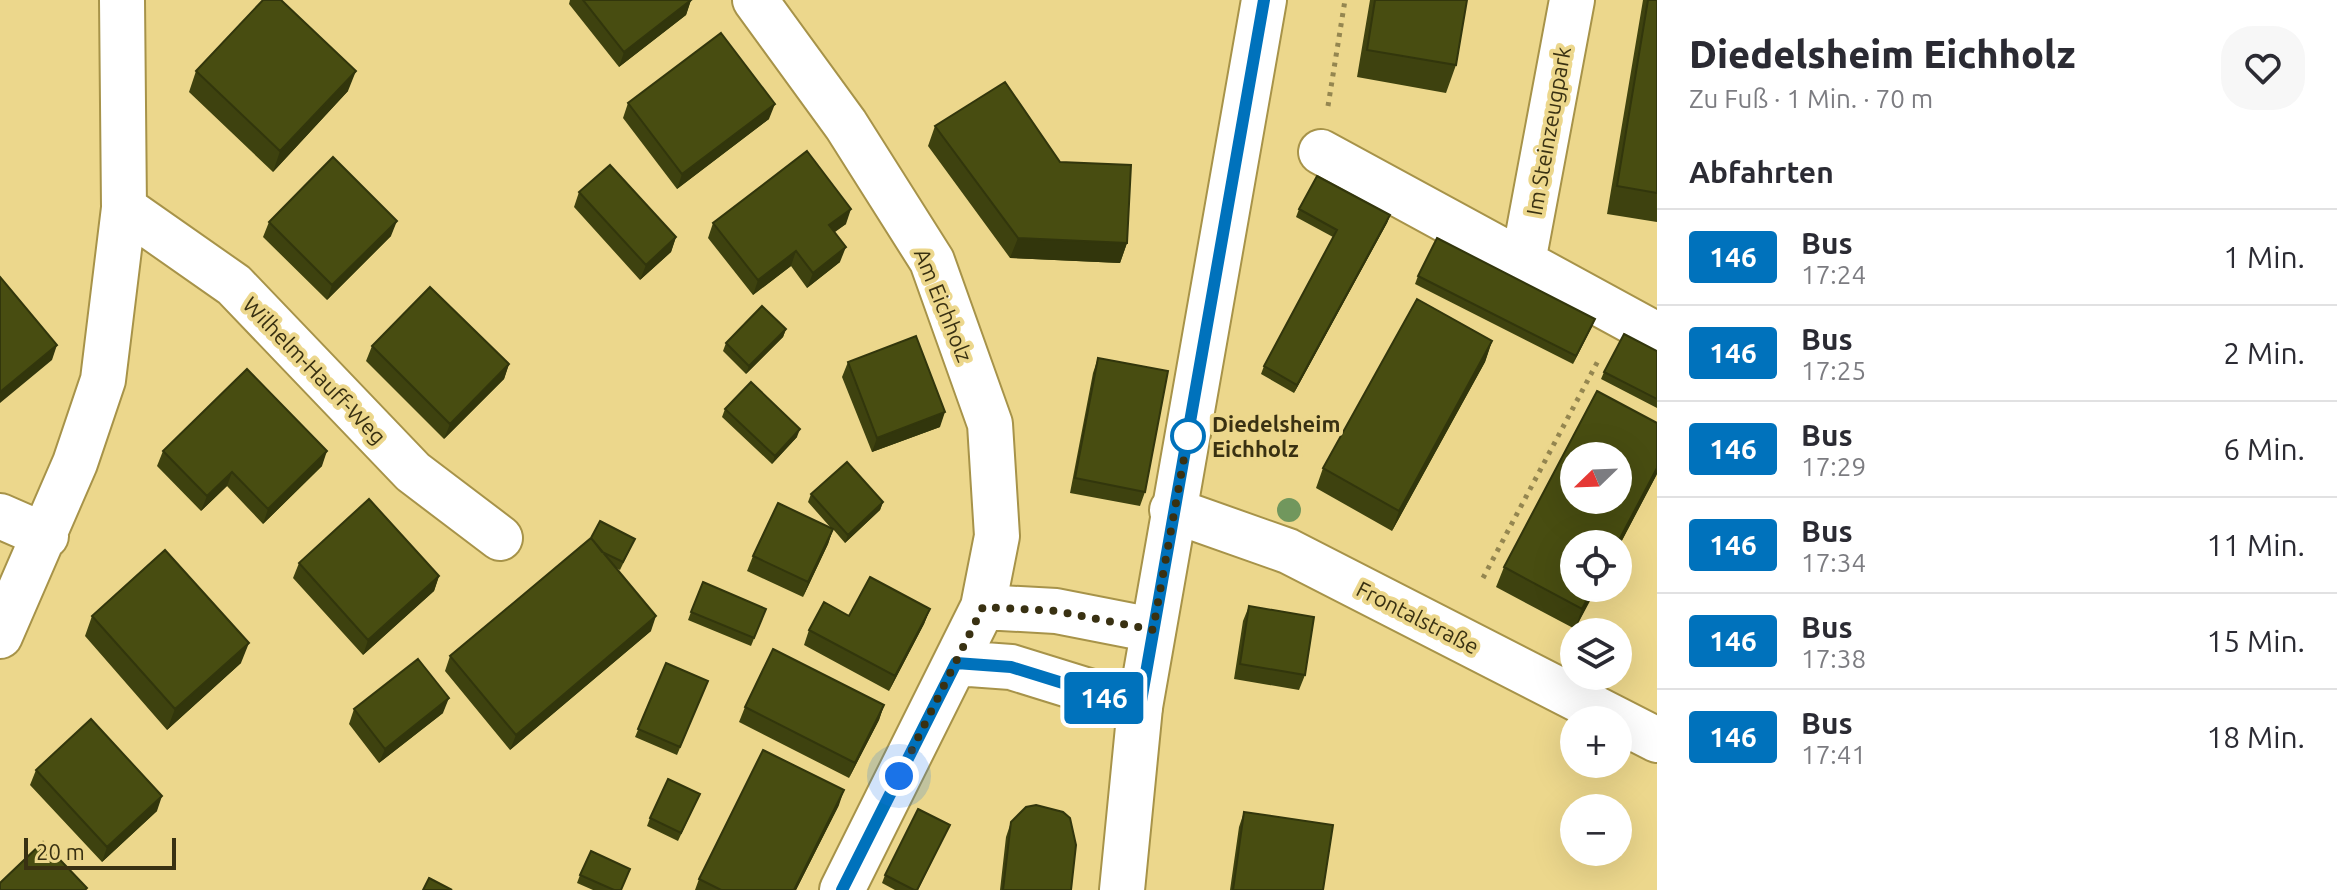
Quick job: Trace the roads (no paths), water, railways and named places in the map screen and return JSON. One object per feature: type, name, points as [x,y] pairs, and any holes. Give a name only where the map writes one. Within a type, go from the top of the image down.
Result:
[{"type":"street","points":[[0,636],[46,536],[103,380],[124,208],[122,0]]},
{"type":"street","name":"Am Eichholz","points":[[755,0],[846,125],[932,261],[990,424],[997,536],[983,607],[842,890]]},
{"type":"street","points":[[1122,890],[1140,707],[1172,510],[1264,0]]},
{"type":"street","name":"Im Steinzeugpark","points":[[1523,262],[1572,0]]},
{"type":"street","points":[[1321,152],[1639,325]]},
{"type":"street","name":"Wilhelm-Hauff-Weg","points":[[124,208],[234,285],[413,472],[500,538]]},
{"type":"street","name":"Frontalstraße","points":[[1172,510],[1288,551],[1657,740]]},
{"type":"street","points":[[0,516],[46,536]]},
{"type":"street","points":[[983,607],[1056,611],[1153,630]]},
{"type":"street","points":[[956,663],[1011,667],[1140,707]]},
{"type":"place","name":"Diedelsheim Eichholz","points":[[1188,436]]}]
